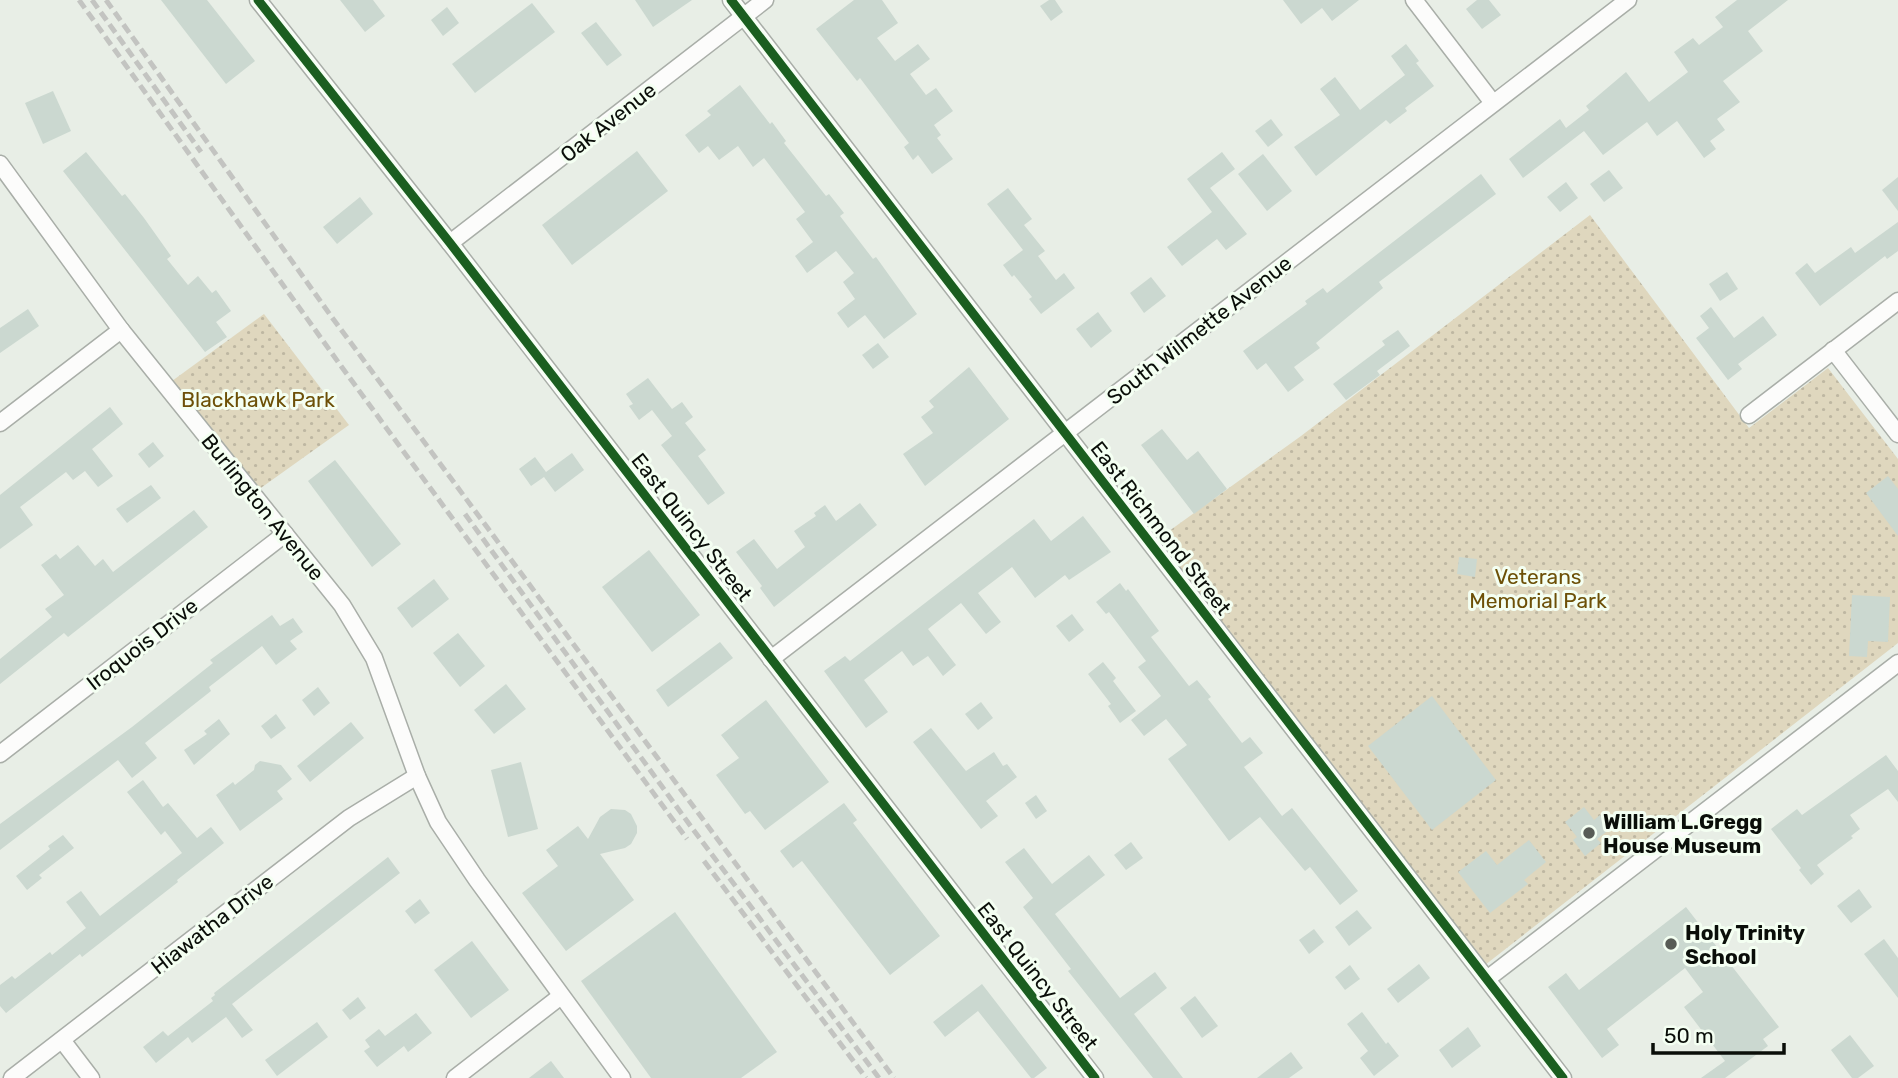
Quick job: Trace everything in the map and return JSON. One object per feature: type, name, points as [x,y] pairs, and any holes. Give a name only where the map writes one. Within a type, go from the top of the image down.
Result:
[{"type":"street","name":"East Quincy Street","points":[[258,0],[450,243],[1095,1078]]},
{"type":"street","name":"East Richmond Street","points":[[731,0],[1563,1078]]},
{"type":"street","name":"Oak Avenue","points":[[450,243],[765,0]]},
{"type":"street","points":[[1414,0],[1493,103]]},
{"type":"street","name":"South Wilmette Avenue","points":[[771,659],[1628,0]]},
{"type":"street","name":"Burlington Avenue","points":[[0,164],[121,330],[342,606],[374,658],[416,776],[438,822],[477,880],[622,1078]]},
{"type":"street","points":[[1749,415],[1898,301]]},
{"type":"street","points":[[0,423],[121,330]]},
{"type":"street","points":[[1833,350],[1898,434]]},
{"type":"street","name":"Iroquois Drive","points":[[0,754],[285,534]]},
{"type":"street","points":[[1487,979],[1898,663]]},
{"type":"street","name":"Hiawatha Drive","points":[[12,1078],[349,818],[416,776]]},
{"type":"street","points":[[455,1078],[561,996]]},
{"type":"street","points":[[62,1040],[91,1078]]},
{"type":"green space","name":"Veterans Memorial Park","points":[[1590,215],[1749,428],[1828,368],[1898,459],[1898,643],[1485,965],[1158,539],[1301,436]]},
{"type":"green space","name":"Blackhawk Park","points":[[264,314],[349,425],[258,490],[172,381]]},
{"type":"building","points":[[161,0],[207,0],[255,61],[226,84]]},
{"type":"building","points":[[340,0],[373,0],[385,16],[365,32]]},
{"type":"building","points":[[635,0],[692,0],[653,27]]},
{"type":"building","points":[[854,0],[882,0],[898,23],[877,38],[895,61],[918,44],[930,59],[910,74],[926,95],[936,88],[953,111],[934,125],[941,135],[937,138],[953,159],[932,174],[918,155],[913,160],[904,147],[909,143],[860,78],[857,81],[816,29]]},
{"type":"building","points":[[1049,0],[1055,0],[1063,12],[1051,21],[1040,6]]},
{"type":"building","points":[[1283,0],[1359,0],[1332,21],[1322,8],[1301,24]]},
{"type":"building","points":[[1477,0],[1489,0],[1501,15],[1482,29],[1466,9]]},
{"type":"building","points":[[1737,0],[1788,0],[1748,31],[1763,51],[1723,81],[1740,102],[1717,119],[1725,130],[1710,141],[1716,149],[1704,158],[1677,121],[1657,136],[1647,122],[1603,155],[1584,131],[1523,178],[1509,159],[1560,119],[1566,128],[1589,110],[1586,106],[1626,72],[1649,102],[1688,72],[1674,52],[1693,38],[1699,45],[1723,27],[1715,17]]},
{"type":"building","points":[[532,3],[555,32],[475,93],[452,64]]},
{"type":"building","points":[[447,7],[459,23],[443,36],[431,20]]},
{"type":"building","points":[[596,22],[622,55],[607,66],[581,33]]},
{"type":"building","points":[[1406,44],[1419,61],[1416,63],[1434,86],[1405,108],[1407,111],[1390,124],[1386,120],[1316,176],[1294,147],[1340,115],[1320,89],[1335,77],[1360,110],[1405,75],[1391,56]]},
{"type":"building","points":[[740,85],[770,124],[772,122],[786,141],[784,143],[826,196],[829,194],[844,213],[840,216],[873,259],[876,257],[917,314],[884,339],[865,315],[848,328],[837,313],[855,299],[843,282],[854,273],[836,251],[807,273],[795,256],[813,242],[796,219],[805,212],[764,158],[753,167],[738,146],[719,160],[708,146],[699,153],[685,135],[711,115],[707,111]]},
{"type":"building","points":[[53,91],[71,131],[43,144],[25,103]]},
{"type":"building","points":[[1271,119],[1283,135],[1268,147],[1255,131]]},
{"type":"building","points":[[637,151],[668,191],[572,265],[542,225]]},
{"type":"building","points":[[86,152],[144,218],[171,256],[167,259],[188,285],[198,276],[212,293],[216,290],[231,311],[216,322],[227,337],[205,352],[63,171]]},
{"type":"building","points":[[1222,152],[1235,169],[1210,188],[1247,234],[1226,250],[1217,239],[1182,266],[1167,247],[1212,212],[1187,179]]},
{"type":"building","points":[[1263,154],[1292,191],[1267,211],[1238,174]]},
{"type":"building","points":[[1609,170],[1623,188],[1604,202],[1590,184]]},
{"type":"building","points":[[1481,174],[1496,194],[1379,282],[1383,288],[1316,343],[1320,348],[1294,367],[1304,380],[1288,392],[1266,363],[1257,370],[1243,351],[1307,304],[1305,301],[1323,288],[1327,293]]},
{"type":"building","points":[[1898,177],[1898,211],[1882,190]]},
{"type":"building","points":[[1566,182],[1578,198],[1560,212],[1547,197]]},
{"type":"building","points":[[1008,188],[1032,219],[1024,225],[1045,251],[1038,256],[1056,280],[1064,273],[1075,288],[1041,314],[1029,299],[1032,297],[1003,265],[1023,250],[987,204]]},
{"type":"building","points":[[360,197],[373,214],[337,244],[323,227]]},
{"type":"building","points":[[1898,222],[1898,251],[1887,259],[1885,256],[1820,306],[1795,273],[1807,263],[1815,273],[1851,247],[1855,253]]},
{"type":"building","points":[[1727,272],[1738,289],[1720,301],[1709,284]]},
{"type":"building","points":[[1151,277],[1166,296],[1144,313],[1130,293]]},
{"type":"building","points":[[1711,307],[1734,338],[1763,316],[1777,335],[1738,364],[1742,369],[1728,380],[1696,338],[1709,328],[1700,316]]},
{"type":"building","points":[[28,309],[39,326],[0,353],[0,328]]},
{"type":"building","points":[[1098,312],[1112,331],[1091,348],[1076,329]]},
{"type":"building","points":[[1398,330],[1410,346],[1377,371],[1380,375],[1346,400],[1333,384],[1385,345],[1382,341]]},
{"type":"building","points":[[878,343],[889,357],[873,369],[862,355]]},
{"type":"building","points":[[969,367],[1009,419],[925,486],[903,454],[933,433],[921,417],[934,407],[929,401]]},
{"type":"building","points":[[648,378],[672,409],[682,402],[693,417],[685,423],[706,450],[698,456],[725,493],[708,505],[661,445],[672,436],[652,410],[639,420],[629,406],[633,404],[626,394]]},
{"type":"building","points":[[110,407],[123,424],[92,449],[113,476],[98,487],[85,471],[73,480],[66,472],[20,507],[33,525],[0,549],[0,495]]},
{"type":"building","points":[[1162,429],[1187,460],[1198,451],[1227,489],[1194,514],[1141,445]]},
{"type":"building","points":[[153,442],[164,456],[149,468],[138,454]]},
{"type":"building","points":[[572,453],[584,470],[555,492],[544,477],[531,486],[519,469],[535,457],[546,472]]},
{"type":"building","points":[[335,460],[401,544],[372,567],[308,481]]},
{"type":"building","points":[[1888,476],[1898,489],[1898,536],[1866,493]]},
{"type":"building","points":[[151,485],[161,498],[127,523],[116,509]]},
{"type":"building","points":[[860,503],[877,525],[774,607],[736,552],[754,539],[777,569],[805,547],[794,531],[816,516],[814,513],[825,505],[836,521]]},
{"type":"building","points":[[194,510],[208,527],[68,637],[64,633],[0,684],[0,659],[52,617],[45,609],[64,595],[41,565],[56,554],[60,559],[78,545],[95,566],[103,559],[113,572]]},
{"type":"building","points":[[1083,516],[1111,552],[1069,580],[1065,575],[1035,598],[1012,567],[978,593],[1001,622],[986,634],[961,603],[928,629],[956,665],[943,676],[928,656],[913,666],[902,651],[864,680],[888,712],[866,728],[824,671],[845,656],[850,661],[1034,519],[1051,541]]},
{"type":"building","points":[[649,550],[700,615],[652,652],[602,587]]},
{"type":"building","points":[[1459,557],[1477,559],[1475,577],[1457,574]]},
{"type":"building","points":[[434,579],[449,599],[412,628],[397,608]]},
{"type":"building","points":[[1120,583],[1126,591],[1128,589],[1159,631],[1151,637],[1189,686],[1197,680],[1242,743],[1250,737],[1263,753],[1244,767],[1282,816],[1292,808],[1358,891],[1340,905],[1310,867],[1305,871],[1260,817],[1229,841],[1168,759],[1187,745],[1166,719],[1144,736],[1131,720],[1161,696],[1138,667],[1146,661],[1109,612],[1106,614],[1096,602]]},
{"type":"building","points":[[1852,595],[1890,597],[1888,642],[1868,641],[1867,657],[1849,656]]},
{"type":"building","points":[[1072,614],[1084,630],[1069,642],[1056,626]]},
{"type":"building","points":[[272,615],[280,626],[293,618],[303,632],[290,641],[297,649],[276,665],[262,646],[209,687],[211,691],[145,743],[157,758],[132,778],[118,760],[0,850],[0,824],[132,727],[213,663],[210,660]]},
{"type":"building","points":[[458,633],[485,666],[460,687],[433,653]]},
{"type":"building","points":[[720,642],[733,658],[668,707],[656,690]]},
{"type":"building","points":[[1103,662],[1116,678],[1113,681],[1136,711],[1120,723],[1108,706],[1111,704],[1088,674]]},
{"type":"building","points":[[506,684],[526,709],[494,734],[474,710]]},
{"type":"building","points":[[318,687],[330,703],[314,716],[302,700]]},
{"type":"building","points":[[1432,696],[1496,780],[1432,830],[1368,746]]},
{"type":"building","points":[[766,700],[829,782],[765,830],[750,811],[745,814],[716,775],[739,758],[721,735]]},
{"type":"building","points":[[981,702],[993,718],[978,730],[965,714]]},
{"type":"building","points":[[276,714],[286,728],[271,739],[261,726]]},
{"type":"building","points":[[219,719],[230,734],[194,765],[184,750],[207,734],[204,731]]},
{"type":"building","points":[[351,722],[364,738],[310,782],[297,766]]},
{"type":"building","points":[[931,728],[966,771],[994,752],[1003,766],[1007,764],[1017,777],[986,801],[998,816],[981,829],[913,742]]},
{"type":"building","points":[[1886,755],[1898,771],[1898,802],[1888,789],[1850,815],[1860,829],[1851,836],[1853,838],[1817,865],[1824,874],[1811,885],[1771,829],[1797,809],[1802,815]]},
{"type":"building","points":[[260,761],[281,765],[292,779],[277,791],[283,799],[240,831],[216,795],[233,782],[235,785],[254,770]]},
{"type":"building","points":[[521,762],[538,829],[508,837],[491,770]]},
{"type":"building","points":[[143,780],[163,807],[168,803],[197,838],[211,827],[224,843],[82,957],[80,954],[6,1013],[0,1006],[0,985],[12,976],[15,979],[50,952],[52,955],[86,928],[66,902],[81,891],[100,916],[182,853],[165,831],[161,835],[127,792]]},
{"type":"building","points":[[1036,795],[1047,811],[1036,819],[1025,803]]},
{"type":"building","points":[[844,803],[857,820],[853,823],[940,936],[890,975],[802,861],[793,868],[780,851]]},
{"type":"building","name":"William L.Gregg House Museum","points":[[1584,807],[1594,820],[1600,815],[1610,829],[1597,839],[1601,843],[1585,856],[1573,840],[1577,837],[1565,822]]},
{"type":"building","points":[[611,809],[625,810],[631,814],[637,826],[637,833],[631,844],[625,848],[600,854],[634,900],[566,951],[522,893],[558,866],[546,850],[578,826],[588,839],[600,817]]},
{"type":"building","points":[[63,835],[74,848],[39,875],[42,878],[27,890],[16,876]]},
{"type":"building","points":[[1529,840],[1546,862],[1524,880],[1528,884],[1490,913],[1458,872],[1486,851],[1497,865]]},
{"type":"building","points":[[1131,842],[1143,858],[1126,870],[1114,855]]},
{"type":"building","points":[[1024,848],[1052,884],[1089,855],[1105,875],[1055,914],[1120,998],[1155,972],[1167,988],[1134,1014],[1183,1078],[1153,1078],[1068,971],[1071,969],[1023,907],[1033,898],[1005,862]]},
{"type":"building","points":[[388,857],[400,873],[232,1004],[253,1030],[242,1038],[226,1017],[192,1043],[188,1037],[156,1063],[143,1047],[163,1031],[168,1036],[213,1001],[211,998],[214,993]]},
{"type":"building","points":[[1859,889],[1872,907],[1851,923],[1837,906]]},
{"type":"building","points":[[420,899],[430,913],[415,924],[405,911]]},
{"type":"building","points":[[1686,907],[1779,1027],[1763,1039],[1768,1046],[1725,1078],[1701,1078],[1725,1061],[1684,1007],[1703,992],[1685,968],[1607,1029],[1619,1045],[1602,1058],[1548,987],[1566,973],[1579,990]]},
{"type":"building","points":[[1357,910],[1372,928],[1349,946],[1335,927]]},
{"type":"building","points":[[675,912],[777,1052],[741,1078],[651,1078],[581,981]]},
{"type":"building","points":[[1314,929],[1324,942],[1309,954],[1299,940]]},
{"type":"building","points":[[1884,939],[1898,958],[1898,998],[1864,954]]},
{"type":"building","points":[[472,941],[509,990],[471,1018],[434,970]]},
{"type":"building","points":[[1419,964],[1430,978],[1398,1003],[1387,989]]},
{"type":"building","points":[[1350,965],[1360,979],[1345,990],[1335,977]]},
{"type":"building","points":[[982,984],[1047,1068],[1034,1078],[1031,1078],[978,1011],[945,1037],[933,1022]]},
{"type":"building","points":[[1195,996],[1218,1026],[1202,1038],[1180,1008]]},
{"type":"building","points":[[358,997],[366,1008],[350,1020],[342,1010]]},
{"type":"building","points":[[1362,1012],[1386,1044],[1388,1042],[1399,1056],[1374,1076],[1360,1058],[1368,1051],[1347,1024]]},
{"type":"building","points":[[416,1013],[432,1033],[408,1052],[404,1046],[377,1067],[364,1051],[370,1047],[365,1040],[379,1029],[385,1036]]},
{"type":"building","points":[[317,1022],[328,1037],[277,1076],[265,1060]]},
{"type":"building","points":[[1468,1027],[1481,1046],[1452,1068],[1439,1050]]},
{"type":"building","points":[[1850,1035],[1874,1066],[1858,1078],[1852,1078],[1831,1050]]},
{"type":"building","points":[[1291,1052],[1303,1068],[1289,1078],[1257,1078]]},
{"type":"building","points":[[551,1061],[564,1078],[529,1078]]},
{"type":"railway","points":[[79,0],[341,366],[687,839]]},
{"type":"railway","points":[[92,0],[201,152]]},
{"type":"railway","points":[[106,0],[331,316],[894,1078]]},
{"type":"railway","points":[[465,514],[692,828],[879,1078]]},
{"type":"railway","points":[[704,861],[866,1078]]},
{"type":"cycle path","points":[[258,0],[450,243],[1095,1078]]},
{"type":"cycle path","points":[[731,0],[1563,1078]]},
{"type":"place","name":"William L.Gregg House Museum","points":[[1589,833]]},
{"type":"place","name":"Holy Trinity School","points":[[1671,944]]}]
